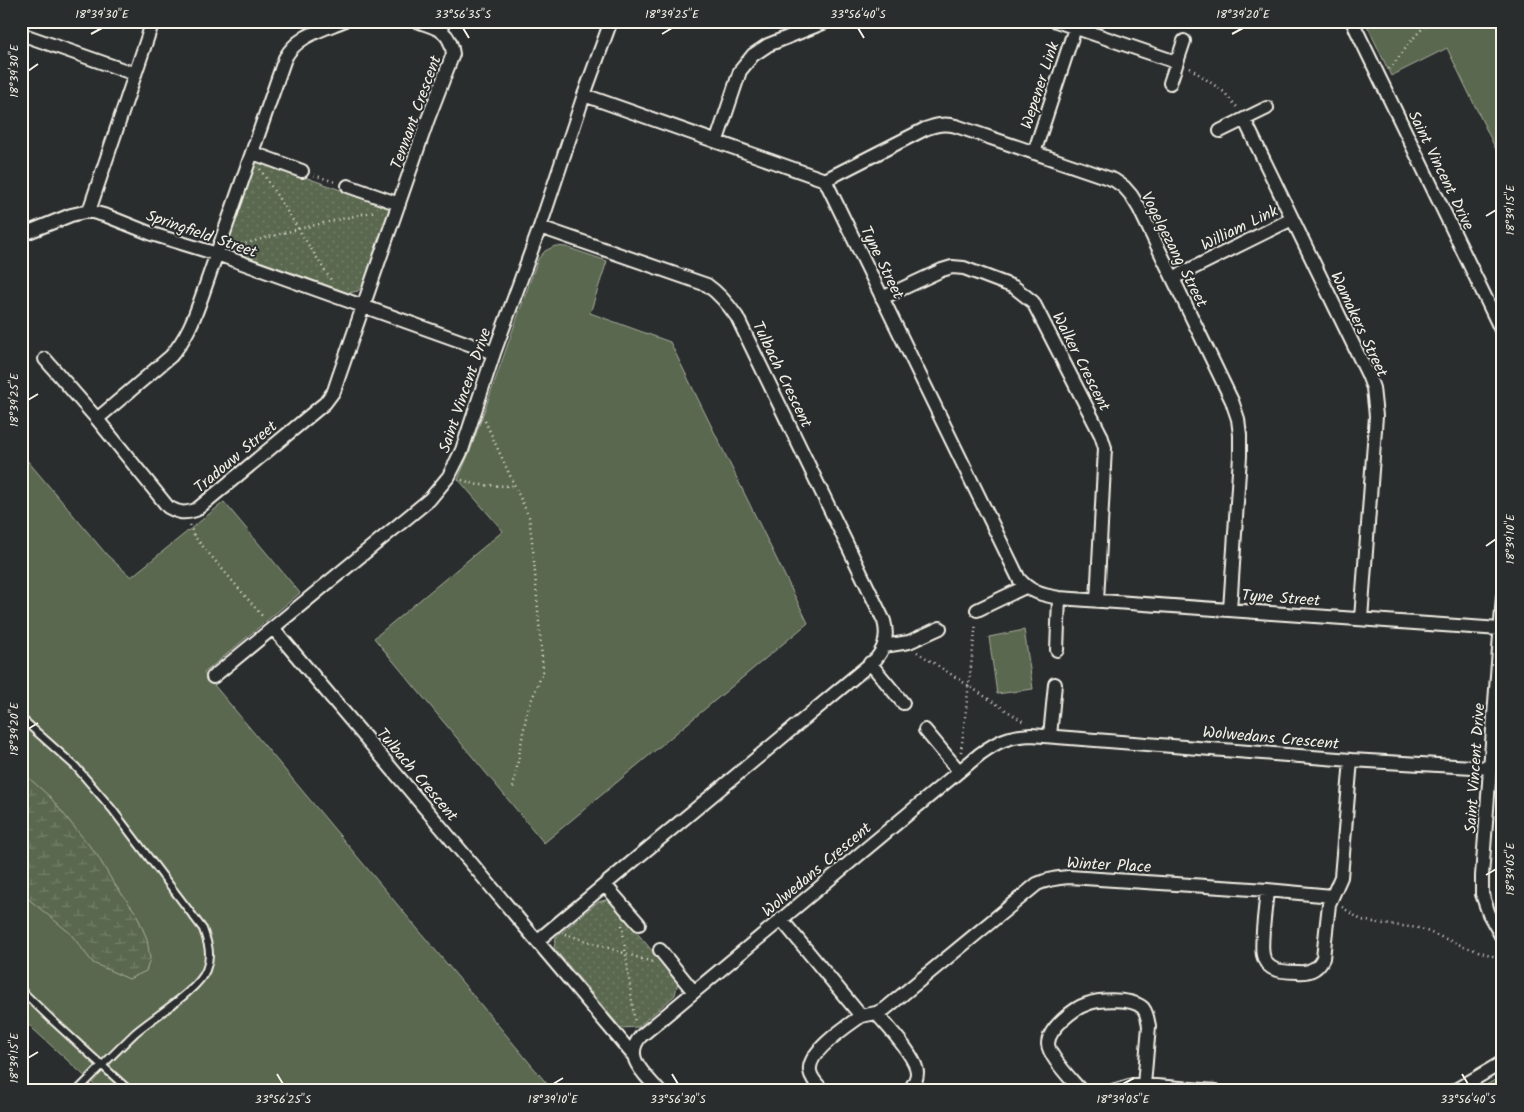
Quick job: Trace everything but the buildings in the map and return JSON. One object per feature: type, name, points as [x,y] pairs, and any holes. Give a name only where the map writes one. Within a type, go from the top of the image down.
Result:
[{"type":"street","points":[[21,235],[71,215],[89,212],[153,21]]},
{"type":"street","points":[[97,419],[171,356],[192,327],[285,58],[289,50],[305,36],[343,21]]},
{"type":"street","name":"Tennant Crescent","points":[[364,307],[394,203],[453,54],[452,46],[445,33],[439,28],[416,21]]},
{"type":"street","name":"Saint Vincent Drive","points":[[213,676],[430,499],[449,476],[462,450],[584,95],[612,21]]},
{"type":"street","points":[[717,140],[740,71],[753,54],[768,45],[828,21]]},
{"type":"street","points":[[1056,21],[1176,62]]},
{"type":"street","name":"Saint Vincent Drive","points":[[1352,21],[1503,334]]},
{"type":"street","name":"Wepener Link","points":[[1034,153],[1075,28]]},
{"type":"street","points":[[21,34],[135,74]]},
{"type":"street","points":[[1170,83],[1184,41]]},
{"type":"street","points":[[584,95],[717,140],[825,180]]},
{"type":"street","points":[[1220,131],[1267,108]]},
{"type":"street","name":"Wamakers Street","points":[[1244,119],[1373,388],[1376,416],[1361,619]]},
{"type":"street","name":"Vogelgezang Street","points":[[825,180],[925,129],[938,124],[946,124],[1114,180],[1124,187],[1139,208],[1225,384],[1238,419],[1240,456],[1230,610]]},
{"type":"street","points":[[253,153],[302,171]]},
{"type":"street","name":"Tyne Street","points":[[825,180],[1019,579],[1025,587],[1036,593],[1058,598],[1500,629]]},
{"type":"street","points":[[348,186],[394,203]]},
{"type":"street","name":"Springfield Street","points":[[89,212],[107,216],[152,234],[217,254],[494,353]]},
{"type":"street","name":"William Link","points":[[1173,278],[1292,219]]},
{"type":"street","name":"Tulbach Crescent","points":[[540,227],[707,285],[726,300],[737,316],[884,621],[886,633],[884,646]]},
{"type":"street","name":"Walker Crescent","points":[[882,298],[942,270],[964,268],[1014,286],[1033,302],[1101,435],[1105,448],[1096,601]]},
{"type":"street","name":"Tradouw Street","points":[[45,359],[97,419],[168,507],[178,513],[186,514],[196,510],[325,403],[334,391],[364,307]]},
{"type":"street","points":[[977,610],[1025,587]]},
{"type":"street","name":"Saint Vincent Drive","points":[[1503,596],[1482,894],[1489,914],[1503,939]]},
{"type":"street","points":[[1057,650],[1058,598]]},
{"type":"street","name":"Tulbach Crescent","points":[[273,628],[634,1056]]},
{"type":"street","points":[[538,941],[870,663],[881,653],[884,646],[909,642],[940,628]]},
{"type":"street","points":[[870,663],[903,703]]},
{"type":"street","points":[[1050,736],[1055,684]]},
{"type":"street","points":[[925,730],[959,771]]},
{"type":"street","name":"Wolwedans Crescent","points":[[637,1040],[959,771],[980,754],[1006,738],[1018,735],[1050,736],[1350,760],[1490,768]]},
{"type":"street","points":[[1267,890],[1262,950],[1266,963],[1278,970],[1310,971],[1320,964],[1322,958],[1331,900],[1341,877],[1350,760]]},
{"type":"street","name":"Winter Place","points":[[823,1091],[810,1073],[813,1057],[822,1047],[861,1016],[885,1009],[1037,884],[1046,880],[1069,877],[1267,890],[1331,900]]},
{"type":"street","points":[[605,885],[639,924]]},
{"type":"street","points":[[781,919],[861,1016]]},
{"type":"street","points":[[660,950],[694,992]]},
{"type":"street","points":[[1081,1091],[1050,1052],[1048,1043],[1055,1027],[1082,1006],[1102,1001],[1138,1004],[1144,1010],[1149,1026],[1144,1085]]},
{"type":"street","points":[[876,1013],[911,1055],[918,1074],[909,1091]]},
{"type":"street","points":[[637,1040],[634,1049],[635,1061],[659,1091]]},
{"type":"street","points":[[1454,1091],[1503,1062]]},
{"type":"street","points":[[1113,1091],[1133,1085],[1215,1091]]},
{"type":"lane","points":[[21,718],[76,767],[112,809],[203,929],[208,943],[210,957],[206,971],[197,984],[135,1033],[77,1091]]},
{"type":"lane","points":[[21,990],[130,1091]]},
{"type":"path","points":[[1380,79],[1402,55],[1418,33],[1434,21]]},
{"type":"path","points":[[1176,62],[1193,69],[1224,92],[1244,119]]},
{"type":"path","points":[[258,168],[334,285]]},
{"type":"path","points":[[302,171],[348,186]]},
{"type":"path","points":[[230,259],[234,246],[386,209],[394,203]]},
{"type":"path","points":[[477,404],[529,517],[533,549],[543,671],[527,712],[513,788]]},
{"type":"path","points":[[449,476],[478,485],[515,486]]},
{"type":"path","points":[[186,514],[194,536],[273,628]]},
{"type":"path","points":[[951,761],[961,753],[977,610]]},
{"type":"path","points":[[909,642],[916,651],[1030,725],[1031,735]]},
{"type":"path","points":[[1331,900],[1360,920],[1419,928],[1463,946],[1496,957],[1503,957]]},
{"type":"path","points":[[620,902],[637,1040]]},
{"type":"path","points":[[552,929],[675,968]]},
{"type":"green space","points":[[1365,21],[1503,21],[1503,164],[1447,48],[1391,76]]},
{"type":"green space","points":[[257,160],[391,208],[363,286],[358,291],[348,293],[239,254],[233,249],[230,236]]},
{"type":"green space","points":[[555,246],[566,247],[607,261],[590,313],[670,342],[808,623],[544,843],[374,638],[503,531],[458,479],[470,451],[538,259],[545,251]]},
{"type":"green space","points":[[21,453],[107,555],[131,577],[224,502],[300,593],[204,673],[553,1091],[101,1091],[21,1018]]},
{"type":"green space","points":[[1024,630],[1033,689],[997,694],[989,637]]},
{"type":"green space","points":[[21,771],[50,797],[97,855],[113,882],[136,913],[147,939],[150,959],[146,971],[129,979],[93,963],[70,933],[21,893]]},
{"type":"green space","points":[[609,899],[678,982],[675,995],[638,1027],[621,1028],[554,948],[556,937],[598,902]]},
{"type":"green space","points":[[1503,1075],[1503,1091],[1476,1091]]}]
